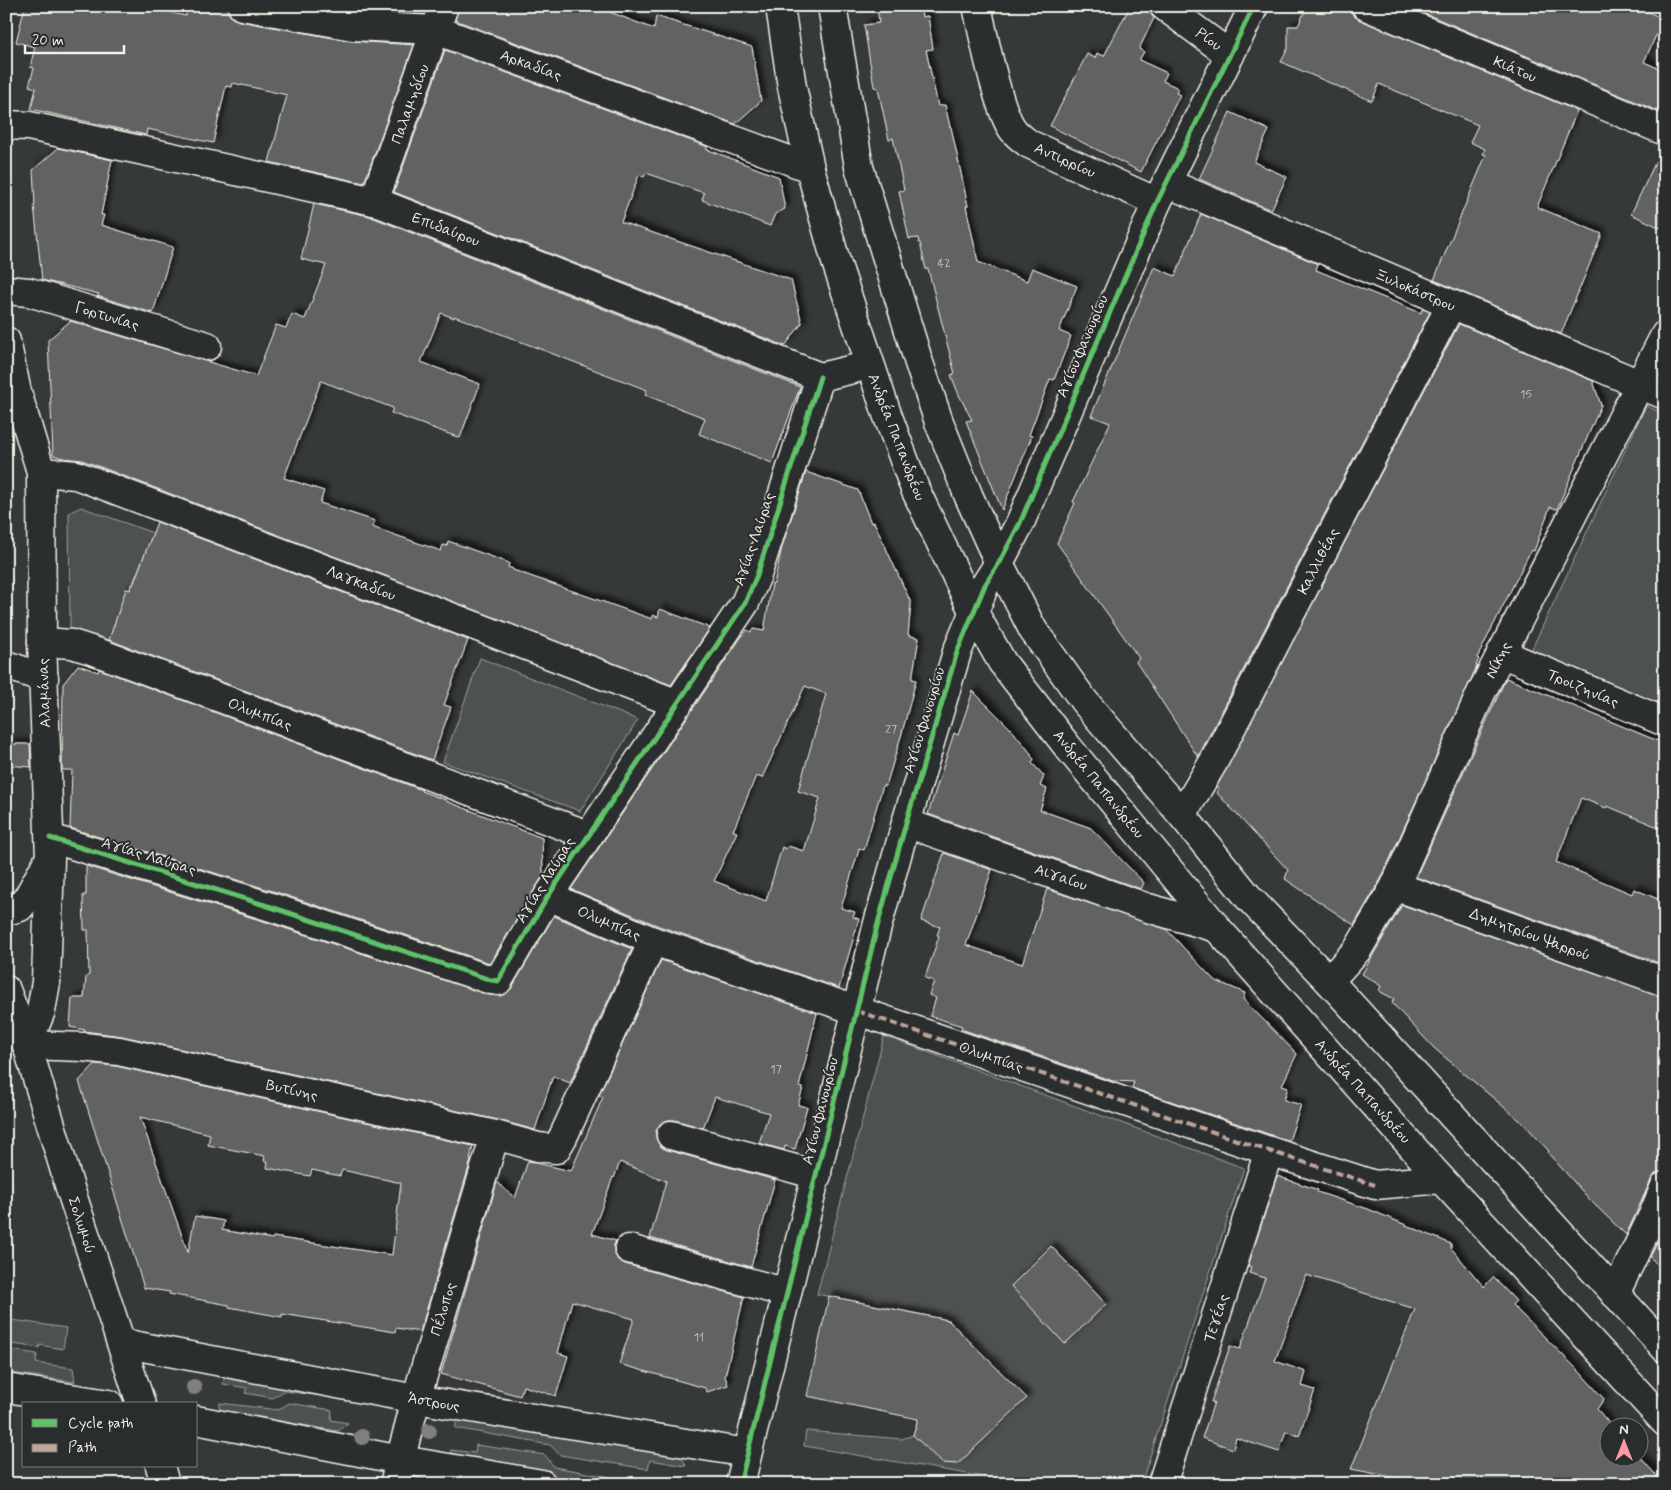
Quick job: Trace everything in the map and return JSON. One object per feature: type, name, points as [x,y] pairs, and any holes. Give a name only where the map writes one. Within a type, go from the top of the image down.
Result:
[{"type":"street","name":"Αρκαδίας","points":[[242,6],[352,26],[440,18],[810,168]]},
{"type":"street","name":"Ανδρέα Παπανδρέου","points":[[780,6],[792,86],[810,168],[836,262],[886,414],[916,488],[973,611],[1002,662],[1067,746],[1217,928],[1441,1179],[1665,1422]]},
{"type":"street","points":[[832,6],[862,176],[939,422],[969,497],[999,563],[1033,630],[1084,701],[1182,815],[1249,898],[1329,981],[1665,1348]]},
{"type":"street","name":"Αντιρρίου","points":[[977,6],[1003,109],[1014,131],[1029,144],[1162,192]]},
{"type":"street","name":"Ρίου","points":[[1164,6],[1230,55]]},
{"type":"street","name":"Αγίου Φανουρίου","points":[[740,1484],[878,927],[906,823],[957,652],[985,585],[1020,524],[1162,192],[1254,6]]},
{"type":"street","name":"Κιάτου","points":[[1366,6],[1665,131]]},
{"type":"street","name":"Παλαμηδίου","points":[[374,201],[440,18]]},
{"type":"street","name":"Επιδαύρου","points":[[6,125],[29,126],[374,201],[820,376]]},
{"type":"street","name":"Ξυλοκάστρου","points":[[1162,192],[1451,305],[1665,395]]},
{"type":"street","name":"Γορτυνίας","points":[[6,290],[29,292],[207,346]]},
{"type":"street","name":"Καλλιθέας","points":[[1182,815],[1214,761],[1451,305]]},
{"type":"street","name":"Νίκης","points":[[1329,981],[1358,949],[1396,886],[1481,693],[1665,335]]},
{"type":"street","name":"Αλαμάνας","points":[[6,341],[17,392],[41,472],[42,642],[50,848],[46,982],[41,1011],[27,1045]]},
{"type":"street","points":[[820,376],[870,365]]},
{"type":"street","name":"Αγίας Λαύρας","points":[[50,848],[271,907],[498,981],[548,896],[745,603],[757,575],[820,376]]},
{"type":"street","name":"Λαγκαδίου","points":[[41,472],[76,475],[678,704]]},
{"type":"street","name":"Ολυμπίας","points":[[42,642],[72,644],[97,652],[588,835]]},
{"type":"street","name":"Τροιζηνίας","points":[[1501,653],[1665,722]]},
{"type":"street","points":[[6,665],[44,678]]},
{"type":"street","name":"Αιγαίου","points":[[906,823],[1148,908],[1217,928]]},
{"type":"street","points":[[6,911],[20,907],[28,897],[50,848]]},
{"type":"street","name":"Δημητρίου Ψαρρού","points":[[1396,886],[1665,982]]},
{"type":"street","name":"Ολυμπίας","points":[[548,896],[653,941],[1269,1151],[1375,1185],[1441,1179]]},
{"type":"street","name":"Βυτίνης","points":[[27,1045],[83,1047],[119,1051],[495,1135],[538,1147],[556,1149],[653,941]]},
{"type":"street","name":"Σολωμού","points":[[6,990],[27,1045],[76,1207],[140,1402]]},
{"type":"street","name":"Πέλοπος","points":[[398,1472],[416,1400],[495,1135]]},
{"type":"street","points":[[671,1135],[817,1175]]},
{"type":"street","name":"Τεγέας","points":[[1162,1484],[1269,1151]]},
{"type":"street","points":[[1615,1294],[1665,1186]]},
{"type":"street","points":[[630,1249],[787,1293]]},
{"type":"street","name":"Άστρους","points":[[122,1343],[416,1400],[747,1453]]},
{"type":"street","points":[[6,1388],[96,1402]]},
{"type":"street","points":[[198,1421],[398,1472],[542,1484]]},
{"type":"street","points":[[161,1468],[165,1484]]},
{"type":"shaded area","points":[[1646,406],[1665,414],[1665,709],[1530,653]]},
{"type":"shaded area","points":[[81,507],[153,533],[130,590],[126,589],[109,640],[70,629],[69,513]]},
{"type":"shaded area","points":[[480,658],[638,720],[580,811],[443,762]]},
{"type":"shaded area","points":[[884,1036],[1244,1168],[1141,1484],[1026,1484],[804,1446],[806,1431],[902,1439],[913,1435],[948,1320],[817,1294]]},
{"type":"shaded area","points":[[6,1180],[12,1181],[6,1235]]},
{"type":"shaded area","points":[[6,1319],[66,1328],[63,1349],[40,1345],[39,1348],[6,1343]]},
{"type":"shaded area","points":[[6,1351],[37,1354],[36,1363],[73,1368],[75,1382],[6,1372]]},
{"type":"shaded area","points":[[226,1370],[351,1400],[284,1391],[273,1398],[245,1393],[247,1388],[223,1384]]},
{"type":"shaded area","points":[[220,1403],[278,1410],[289,1403],[332,1410],[331,1420],[348,1423],[338,1431],[219,1411]]},
{"type":"shaded area","points":[[458,1415],[681,1455],[686,1466],[650,1460],[648,1469],[560,1455],[550,1445],[455,1428]]},
{"type":"shaded area","points":[[476,1445],[545,1455],[554,1467],[650,1484],[591,1484],[450,1460],[451,1450],[475,1453]]},
{"type":"shaded area","points":[[844,1477],[884,1483],[885,1484],[836,1484]]},
{"type":"building","points":[[25,6],[141,6],[186,16],[187,6],[227,6],[232,18],[239,21],[350,41],[414,45],[364,183],[269,162],[287,95],[233,83],[232,87],[226,86],[213,143],[147,129],[146,135],[31,109],[36,88],[29,86],[34,68],[30,67],[35,47],[16,42]]},
{"type":"building","points":[[332,6],[427,6],[425,14],[355,10]]},
{"type":"building","points":[[459,6],[594,6],[654,29],[656,16],[752,47],[761,101],[735,124],[455,20]]},
{"type":"building","points":[[877,6],[920,6],[922,17],[928,16],[933,49],[926,50],[938,106],[945,105],[951,127],[978,262],[1027,281],[1032,268],[1077,286],[1059,331],[1071,336],[1054,380],[1050,379],[1029,435],[1032,436],[1002,510],[966,421],[972,420],[951,375],[955,374],[920,243],[918,238],[909,239],[899,191],[904,190],[893,138],[889,140],[878,88],[874,87],[864,25],[879,23]]},
{"type":"building","points":[[1130,6],[1149,6],[1150,13],[1154,18],[1139,49],[1144,52],[1139,60],[1167,73],[1163,81],[1178,88],[1176,93],[1180,95],[1141,172],[1050,126],[1087,54],[1095,58],[1097,53],[1104,56]]},
{"type":"building","points":[[1307,6],[1351,6],[1353,15],[1360,20],[1577,111],[1537,207],[1602,234],[1561,334],[1434,280],[1486,155],[1483,154],[1485,149],[1470,142],[1478,125],[1379,84],[1372,101],[1281,62],[1288,48],[1288,26],[1298,26]]},
{"type":"building","points":[[1407,6],[1636,6],[1659,17],[1658,20],[1662,22],[1644,62],[1665,71],[1665,114]]},
{"type":"building","points":[[445,50],[708,147],[706,149],[779,177],[785,209],[775,214],[770,226],[702,200],[704,193],[646,173],[644,177],[639,175],[621,222],[791,280],[802,323],[785,346],[394,192]]},
{"type":"building","points":[[1230,112],[1269,130],[1254,162],[1287,177],[1271,210],[1199,179]]},
{"type":"building","points":[[1663,146],[1665,146],[1665,230],[1631,214]]},
{"type":"building","points":[[58,148],[112,160],[101,215],[104,215],[101,225],[173,247],[153,313],[97,296],[99,294],[42,280],[34,205],[33,170]]},
{"type":"building","points":[[314,204],[369,216],[800,387],[772,463],[699,434],[705,418],[645,395],[647,390],[454,316],[454,318],[441,313],[421,362],[480,384],[460,438],[391,413],[393,408],[321,381],[284,478],[324,491],[320,503],[375,521],[372,527],[441,551],[443,545],[447,546],[448,541],[509,563],[508,567],[513,570],[652,619],[653,615],[658,617],[660,609],[710,628],[671,685],[82,460],[53,455],[48,340],[70,321],[256,376],[276,325],[286,328],[292,314],[305,319],[326,265],[301,259]]},
{"type":"building","points":[[1201,214],[1318,264],[1316,270],[1421,313],[1422,309],[1430,312],[1198,757],[1136,662],[1139,658],[1057,543],[1075,503],[1073,502],[1110,423],[1091,416],[1154,267],[1175,276]]},
{"type":"building","points":[[1459,324],[1593,381],[1601,405],[1557,509],[1550,507],[1534,551],[1531,550],[1477,658],[1479,659],[1477,666],[1381,879],[1354,925],[1285,879],[1288,870],[1217,793],[1219,788],[1217,786]]},
{"type":"building","points":[[806,472],[858,490],[871,523],[874,522],[911,603],[908,635],[919,638],[912,679],[916,680],[902,733],[886,786],[883,785],[864,850],[859,848],[841,908],[855,912],[853,917],[859,919],[839,988],[659,926],[571,889],[740,639],[747,630],[751,632],[753,629],[764,631],[772,584],[774,584],[782,547]],"holes":[[[805,686],[826,694],[798,791],[820,798],[804,851],[788,846],[786,849],[782,847],[766,901],[714,881],[737,832],[733,831],[756,776],[762,778]]]},
{"type":"building","points":[[157,522],[468,640],[444,705],[451,707],[432,760],[109,640],[126,589],[130,590],[131,585],[133,585]]},
{"type":"building","points":[[78,665],[98,672],[99,669],[422,790],[542,838],[543,876],[490,963],[276,892],[70,828],[72,770],[62,770],[63,684]]},
{"type":"building","points":[[1506,678],[1665,744],[1665,830],[1607,806],[1606,808],[1581,798],[1556,862],[1632,894],[1634,889],[1665,902],[1665,965],[1416,877]]},
{"type":"building","points":[[973,691],[1011,729],[1032,755],[1034,759],[1032,763],[1044,776],[1040,786],[1047,789],[1040,810],[1091,828],[1144,883],[1141,889],[928,814],[954,733],[958,735]]},
{"type":"building","points":[[6,744],[30,744],[31,767],[6,765]]},
{"type":"building","points":[[944,853],[992,870],[966,945],[1022,964],[1047,889],[1166,929],[1214,980],[1245,993],[1243,999],[1297,1054],[1282,1085],[1288,1087],[1284,1100],[1301,1105],[1289,1141],[1132,1088],[1134,1082],[1113,1081],[961,1029],[962,1026],[930,1016],[936,998],[929,995],[934,981],[925,978],[939,936],[937,935],[940,927],[921,921]]},
{"type":"building","points":[[86,866],[266,922],[489,995],[504,995],[511,989],[554,916],[632,949],[570,1083],[553,1076],[535,1130],[498,1120],[122,1036],[84,1031],[70,1027],[72,998],[84,998],[86,977],[89,975],[88,930],[84,930],[83,895],[86,895]]},
{"type":"building","points":[[1402,905],[1665,997],[1665,1171],[1656,1173],[1651,1180],[1626,1235],[1592,1202],[1524,1124],[1434,1048],[1392,1003],[1394,999],[1379,991],[1381,986],[1362,974]]},
{"type":"building","points":[[661,960],[817,1013],[799,1087],[803,1088],[798,1105],[807,1107],[795,1149],[785,1146],[784,1150],[759,1143],[769,1113],[715,1097],[703,1128],[675,1120],[668,1120],[660,1124],[656,1131],[656,1138],[660,1146],[667,1150],[775,1180],[751,1267],[650,1238],[666,1181],[620,1162],[592,1234],[616,1241],[614,1253],[618,1260],[625,1264],[744,1297],[725,1376],[728,1385],[707,1392],[705,1388],[619,1364],[634,1319],[572,1301],[558,1353],[568,1356],[556,1396],[523,1386],[520,1396],[441,1374],[497,1182],[515,1198],[528,1161],[571,1171],[603,1097],[599,1095]]},
{"type":"building","points":[[95,1064],[116,1066],[473,1146],[471,1160],[420,1332],[396,1328],[395,1332],[282,1314],[282,1317],[144,1288],[79,1081]],"holes":[[[140,1117],[210,1134],[208,1145],[265,1156],[264,1161],[268,1162],[267,1168],[310,1176],[312,1170],[340,1176],[342,1170],[401,1183],[392,1255],[273,1237],[272,1239],[222,1230],[224,1221],[195,1216],[188,1253]]]},
{"type":"building","points":[[1277,1176],[1368,1209],[1451,1244],[1451,1248],[1484,1287],[1493,1277],[1516,1301],[1512,1305],[1578,1370],[1604,1399],[1597,1409],[1605,1418],[1598,1418],[1598,1468],[1648,1468],[1648,1466],[1664,1484],[1428,1484],[1351,1469],[1415,1309],[1306,1275],[1275,1361],[1306,1372],[1302,1386],[1315,1390],[1299,1436],[1286,1431],[1279,1452],[1236,1438],[1233,1449],[1202,1438],[1214,1402],[1211,1402],[1230,1346],[1240,1349],[1265,1278],[1249,1273],[1251,1267],[1248,1266]]},
{"type":"building","points":[[1665,1227],[1665,1272],[1650,1257]]},
{"type":"building","points":[[1051,1246],[1106,1304],[1065,1344],[1011,1286]]},
{"type":"building","points":[[829,1296],[948,1320],[1027,1398],[958,1464],[942,1463],[913,1435],[918,1419],[807,1396]]},
{"type":"marked path","points":[[857,1011],[1269,1151],[1375,1185]]},
{"type":"cycle path","points":[[740,1484],[877,927],[957,652],[985,585],[1020,523],[1157,202],[1254,6]]},
{"type":"cycle path","points":[[50,838],[498,981],[548,896],[745,603],[757,575],[820,377]]}]
